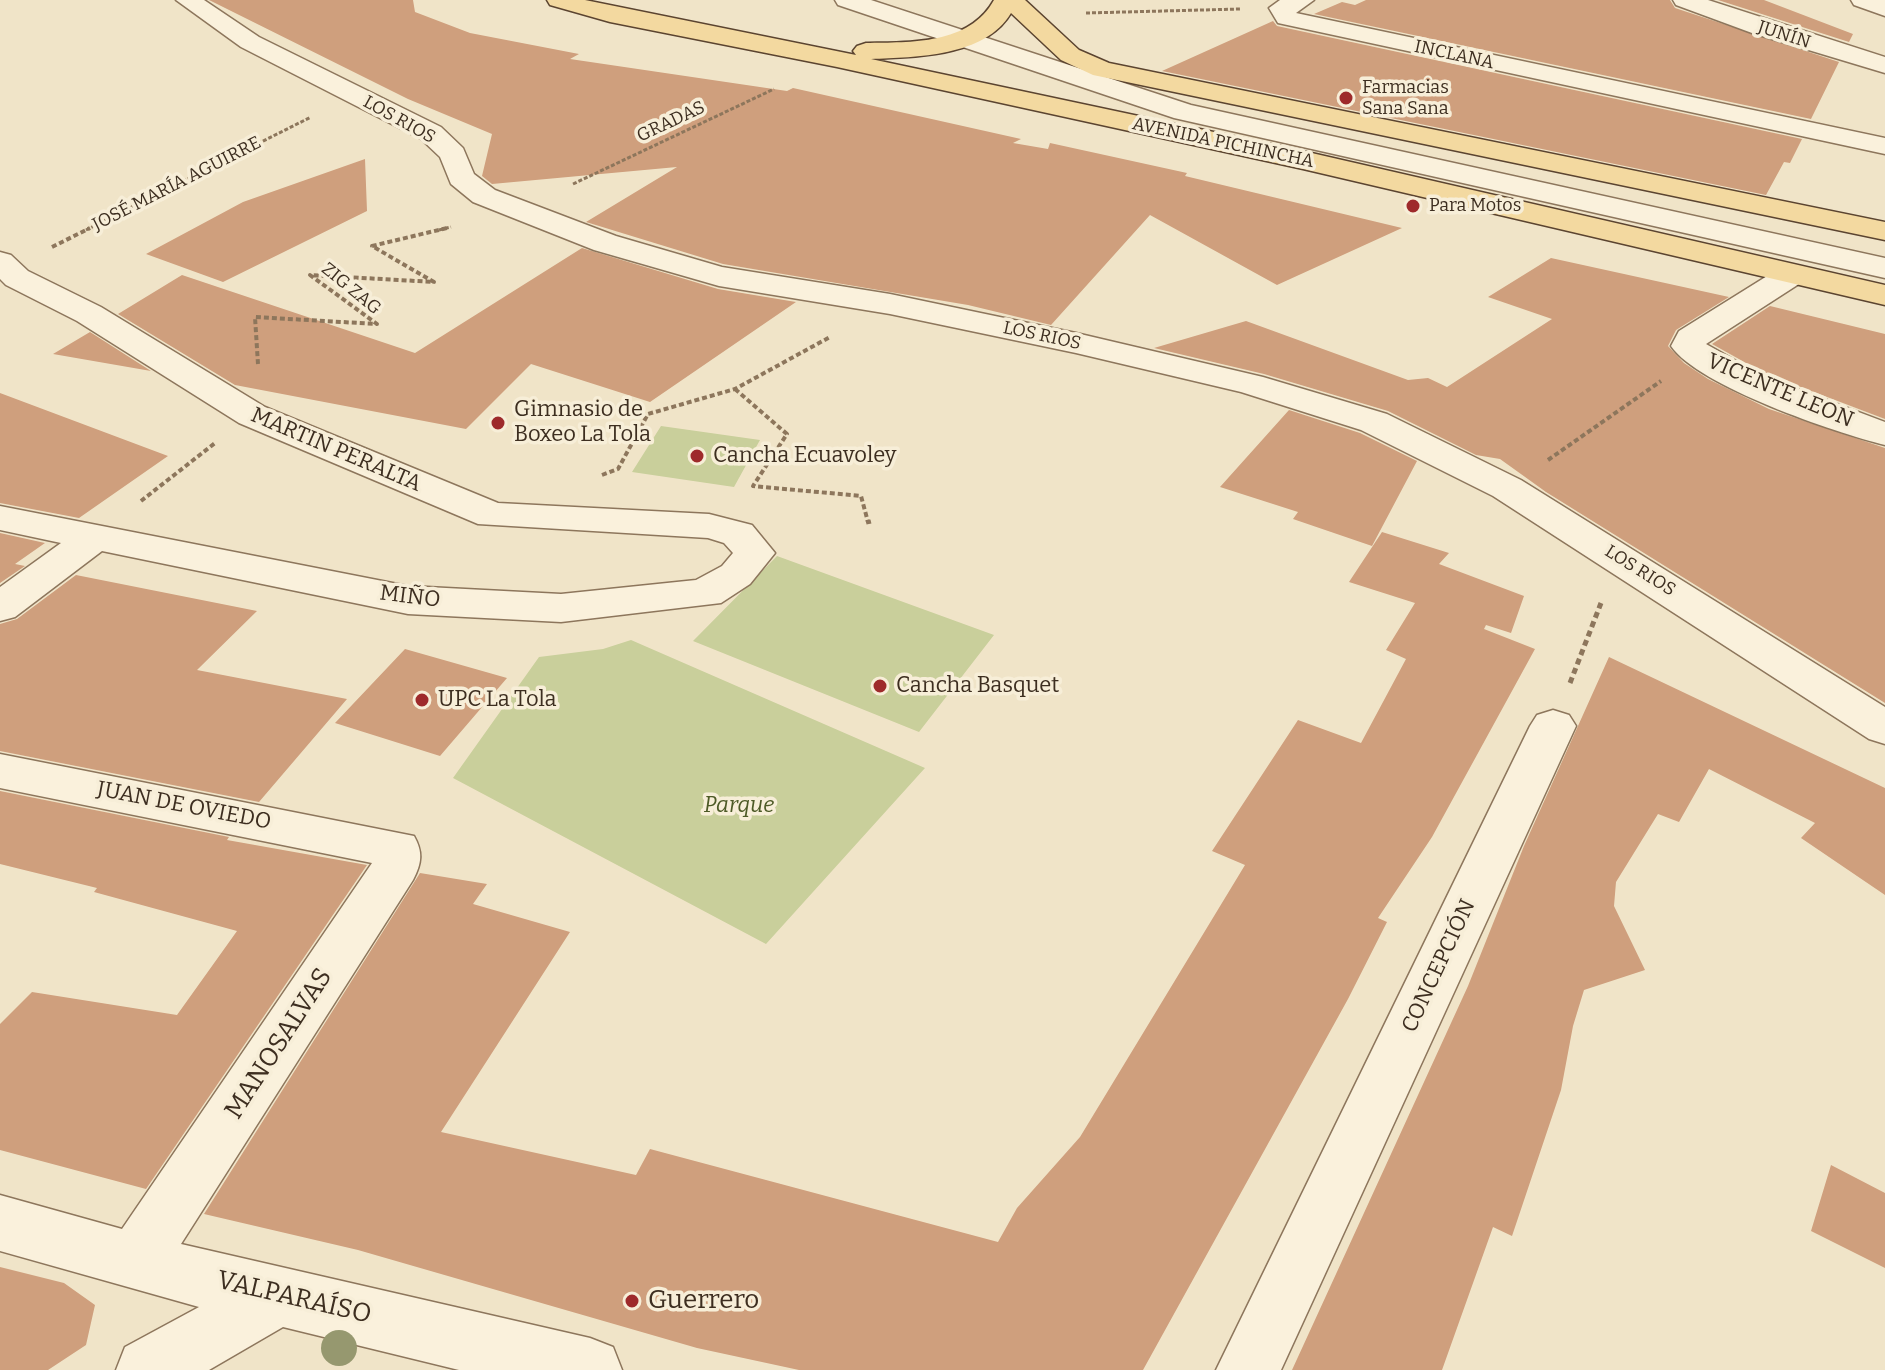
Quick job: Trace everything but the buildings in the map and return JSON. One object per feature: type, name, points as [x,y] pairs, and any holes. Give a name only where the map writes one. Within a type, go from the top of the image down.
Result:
[{"type":"main road","name":"AVENIDA PICHINCHA","points":[[559,0],[610,15],[837,59],[1303,160],[1885,295]]},
{"type":"main road","points":[[796,51],[893,50],[968,35],[1014,5],[1070,55],[1102,69],[1885,231]]},
{"type":"street","name":"LOS RIOS","points":[[188,0],[250,42],[431,133],[453,154],[461,178],[484,196],[605,243],[719,276],[890,304],[1251,384],[1374,422],[1507,488],[1885,728]]},
{"type":"street","points":[[847,0],[1199,103],[1885,251]]},
{"type":"street","points":[[881,0],[968,35],[1184,112],[1885,268]]},
{"type":"street","name":"JUNÍN","points":[[1685,0],[1761,28],[1885,65]]},
{"type":"street","points":[[1863,0],[1885,9]]},
{"type":"street","name":"INCLANA","points":[[1291,4],[1287,18],[1885,146]]},
{"type":"street","name":"MARTIN PERALTA","points":[[2,268],[89,314],[179,373],[252,415],[492,515],[709,526]]},
{"type":"street","points":[[1694,347],[1791,275]]},
{"type":"street","name":"VICENTE LEON","points":[[1694,347],[1885,434]]},
{"type":"street","name":"MIÑO","points":[[0,518],[98,535],[408,600],[561,608],[706,593],[736,575],[755,553],[738,534],[709,526]]},
{"type":"street","points":[[0,607],[98,535]]},
{"type":"street","name":"CONCEPCIÓN","points":[[1248,1370],[1553,726]]},
{"type":"street","name":"JUAN DE OVIEDO","points":[[0,771],[369,842]]},
{"type":"street","name":"MANOSALVAS","points":[[135,1262],[396,866],[397,849],[369,842]]},
{"type":"street","name":"VALPARAÍSO","points":[[0,1223],[135,1262],[590,1370]]},
{"type":"street","points":[[148,1370],[280,1295]]},
{"type":"path","points":[[1014,5],[1291,4]]},
{"type":"path","name":"GRADAS","points":[[517,210],[837,59]]},
{"type":"path","name":"JOSÉ MARÍA AGUIRRE","points":[[2,268],[355,95]]},
{"type":"path","name":"ZIG ZAG","points":[[179,373],[258,365],[255,317],[377,324],[310,275],[434,282],[372,246],[517,210]]},
{"type":"path","points":[[618,469],[648,414],[735,389],[890,304]]},
{"type":"path","points":[[1507,488],[1694,347]]},
{"type":"path","points":[[735,389],[787,434],[753,486],[861,496],[869,524]]},
{"type":"path","points":[[133,507],[252,415]]},
{"type":"path","points":[[1553,726],[1619,557]]},
{"type":"green space","name":"Cancha Ecuavoley","points":[[661,426],[760,440],[734,487],[632,472]]},
{"type":"green space","name":"Cancha Basquet","points":[[777,556],[994,635],[919,732],[693,641]]},
{"type":"green space","name":"Parque","points":[[631,640],[925,768],[766,944],[453,778],[539,657],[603,649]]},
{"type":"place","name":"Farmacias Sana Sana","points":[[1346,98]]},
{"type":"place","name":"Para Motos","points":[[1413,206]]},
{"type":"place","name":"Gimnasio de Boxeo La Tola","points":[[498,423]]},
{"type":"place","name":"Cancha Ecuavoley","points":[[697,456]]},
{"type":"place","name":"Cancha Basquet","points":[[880,686]]},
{"type":"place","name":"UPC La Tola","points":[[422,700]]},
{"type":"place","name":"Guerrero","points":[[632,1301]]}]
